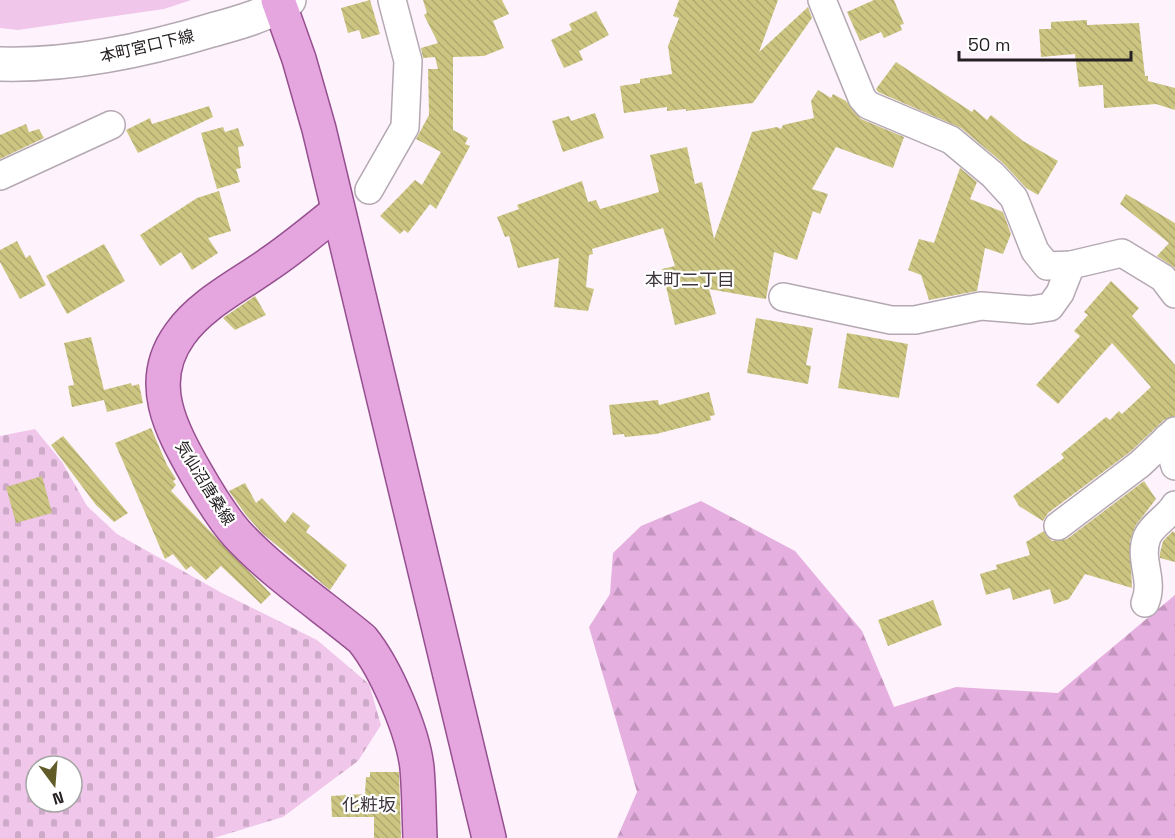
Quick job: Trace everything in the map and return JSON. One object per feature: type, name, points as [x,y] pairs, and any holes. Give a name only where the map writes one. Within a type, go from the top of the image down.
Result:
[{"type":"main road","points":[[282,2],[305,79],[338,211],[489,838]]},
{"type":"main road","name":"気仙沼唐桑線","points":[[338,211],[280,257],[206,308],[180,333],[167,357],[163,381],[165,411],[178,441],[207,493],[237,534],[362,639],[375,654],[406,728],[417,765],[420,838]]},
{"type":"street","points":[[369,190],[405,127],[408,62],[392,0]]},
{"type":"street","points":[[822,0],[862,98],[868,105],[951,140],[1014,198],[1035,251],[1047,266],[1071,265],[1122,253],[1162,278],[1175,294]]},
{"type":"street","name":"本町宮口下線","points":[[0,64],[26,65],[96,58],[158,47],[232,25],[282,2]]},
{"type":"street","points":[[0,176],[111,125]]},
{"type":"street","points":[[783,297],[891,320],[915,320],[981,306],[1030,310],[1050,307],[1060,293],[1071,265]]},
{"type":"street","points":[[1171,435],[1175,466]]},
{"type":"street","points":[[1058,526],[1140,464],[1171,435]]},
{"type":"street","points":[[1146,603],[1150,586],[1143,556],[1147,536],[1175,505]]},
{"type":"green space","points":[[0,0],[191,0],[164,9],[18,30],[0,28]]},
{"type":"green space","points":[[35,429],[62,462],[87,506],[117,534],[222,593],[317,640],[369,684],[381,725],[358,761],[283,817],[214,838],[0,838],[0,436]]},
{"type":"green space","points":[[701,501],[795,551],[862,631],[894,707],[956,687],[1058,693],[1175,595],[1175,838],[617,838],[637,792],[589,627],[610,594],[613,553],[641,526]]},
{"type":"building","points":[[370,0],[380,34],[362,39],[359,30],[348,33],[341,8]]},
{"type":"building","points":[[423,0],[502,0],[509,14],[493,21],[504,48],[484,56],[453,57],[453,130],[468,138],[465,144],[470,146],[436,209],[430,204],[408,233],[404,230],[400,234],[380,216],[415,180],[422,185],[441,152],[416,139],[429,115],[428,69],[438,69],[435,57],[423,58],[421,48],[438,43],[424,15],[427,13]]},
{"type":"building","points":[[679,0],[778,0],[759,52],[808,7],[812,18],[753,103],[686,111],[686,109],[667,111],[667,107],[624,113],[620,86],[640,83],[640,79],[672,74],[668,46],[679,18],[673,16]]},
{"type":"building","points":[[874,0],[894,0],[904,24],[900,25],[902,30],[884,38],[881,32],[860,41],[847,12]]},
{"type":"building","points":[[596,11],[609,35],[579,51],[583,60],[564,68],[551,40],[572,30],[569,24]]},
{"type":"building","points":[[1087,20],[1087,25],[1139,23],[1145,76],[1148,76],[1148,81],[1175,88],[1175,110],[1156,104],[1104,108],[1103,85],[1079,87],[1075,54],[1041,57],[1039,29],[1051,29],[1051,22]]},
{"type":"building","points":[[896,62],[972,112],[974,109],[987,120],[991,115],[1023,141],[1058,161],[1038,195],[1026,188],[1003,163],[961,128],[878,92],[876,89]]},
{"type":"building","points":[[818,90],[831,98],[833,94],[846,101],[861,119],[904,137],[893,168],[836,147],[812,189],[828,194],[820,214],[813,211],[797,260],[774,252],[766,299],[709,289],[716,314],[675,325],[662,269],[675,266],[663,228],[592,249],[593,254],[589,255],[586,287],[594,289],[588,311],[554,307],[559,258],[518,268],[509,236],[505,237],[497,217],[519,209],[517,205],[582,181],[588,202],[596,200],[600,209],[659,192],[650,155],[687,147],[695,184],[702,182],[714,239],[752,132],[777,127],[781,129],[783,125],[814,118],[811,101]]},
{"type":"building","points":[[209,106],[213,117],[138,153],[126,130],[150,118],[152,124]]},
{"type":"building","points":[[595,113],[604,138],[563,152],[552,121],[569,116],[571,121]]},
{"type":"building","points":[[26,124],[29,132],[39,129],[44,138],[0,159],[0,135]]},
{"type":"building","points":[[223,127],[225,132],[238,128],[244,146],[238,147],[241,168],[236,169],[240,182],[217,189],[201,133]]},
{"type":"building","points":[[960,168],[977,182],[970,199],[1003,212],[1011,234],[1003,254],[985,248],[977,291],[929,300],[921,275],[908,270],[919,239],[934,243]]},
{"type":"building","points":[[219,191],[231,231],[208,238],[218,253],[192,270],[181,252],[160,266],[140,235],[197,198]]},
{"type":"building","points":[[1126,194],[1175,223],[1175,268],[1157,256],[1169,243],[1120,204]]},
{"type":"building","points":[[17,241],[26,258],[30,255],[46,285],[20,299],[0,262],[0,250]]},
{"type":"building","points":[[104,244],[125,281],[67,314],[46,276]]},
{"type":"building","points":[[1111,281],[1139,308],[1132,316],[1175,365],[1175,416],[1164,420],[1130,452],[1048,513],[1043,521],[1019,506],[1013,496],[1064,458],[1061,454],[1106,417],[1110,420],[1119,411],[1122,414],[1151,387],[1112,343],[1058,404],[1036,385],[1080,336],[1074,331],[1088,315],[1084,312]]},
{"type":"building","points":[[255,296],[266,315],[235,330],[223,318]]},
{"type":"building","points":[[756,318],[813,328],[806,365],[811,366],[808,384],[747,373]]},
{"type":"building","points":[[847,333],[908,344],[899,398],[838,388]]},
{"type":"building","points":[[91,337],[104,390],[131,383],[132,386],[139,384],[143,403],[107,412],[104,400],[72,407],[68,386],[74,385],[64,343]]},
{"type":"building","points":[[709,392],[715,415],[710,416],[711,420],[656,434],[625,437],[624,434],[613,435],[609,405],[658,400],[659,405]]},
{"type":"building","points":[[151,428],[167,465],[176,479],[173,481],[176,485],[171,491],[271,594],[261,604],[221,566],[206,580],[191,566],[186,570],[173,554],[165,559],[115,443]]},
{"type":"building","points":[[63,436],[128,513],[114,522],[96,505],[51,445]]},
{"type":"building","points":[[42,476],[52,513],[16,523],[6,487]]},
{"type":"building","points":[[1144,481],[1156,499],[1136,525],[1130,541],[1132,588],[1085,574],[1069,599],[1054,604],[1050,589],[1013,600],[1010,588],[986,595],[980,574],[997,569],[996,565],[1030,555],[1026,542],[1044,531],[1052,541],[1067,539]]},
{"type":"building","points":[[245,483],[256,503],[262,498],[285,523],[293,512],[310,526],[306,532],[347,565],[330,590],[262,533],[246,515],[229,491]]},
{"type":"building","points":[[1173,531],[1175,533],[1175,562],[1160,558],[1163,541]]},
{"type":"building","points":[[933,600],[942,625],[888,646],[878,620]]},
{"type":"building","points":[[370,772],[399,772],[401,838],[374,838],[374,817],[332,817],[331,796],[365,794],[366,777],[370,777]]},
{"type":"district","name":"本町二丁目","points":[[690,279]]},
{"type":"district","name":"化粧坂","points":[[369,804]]}]
